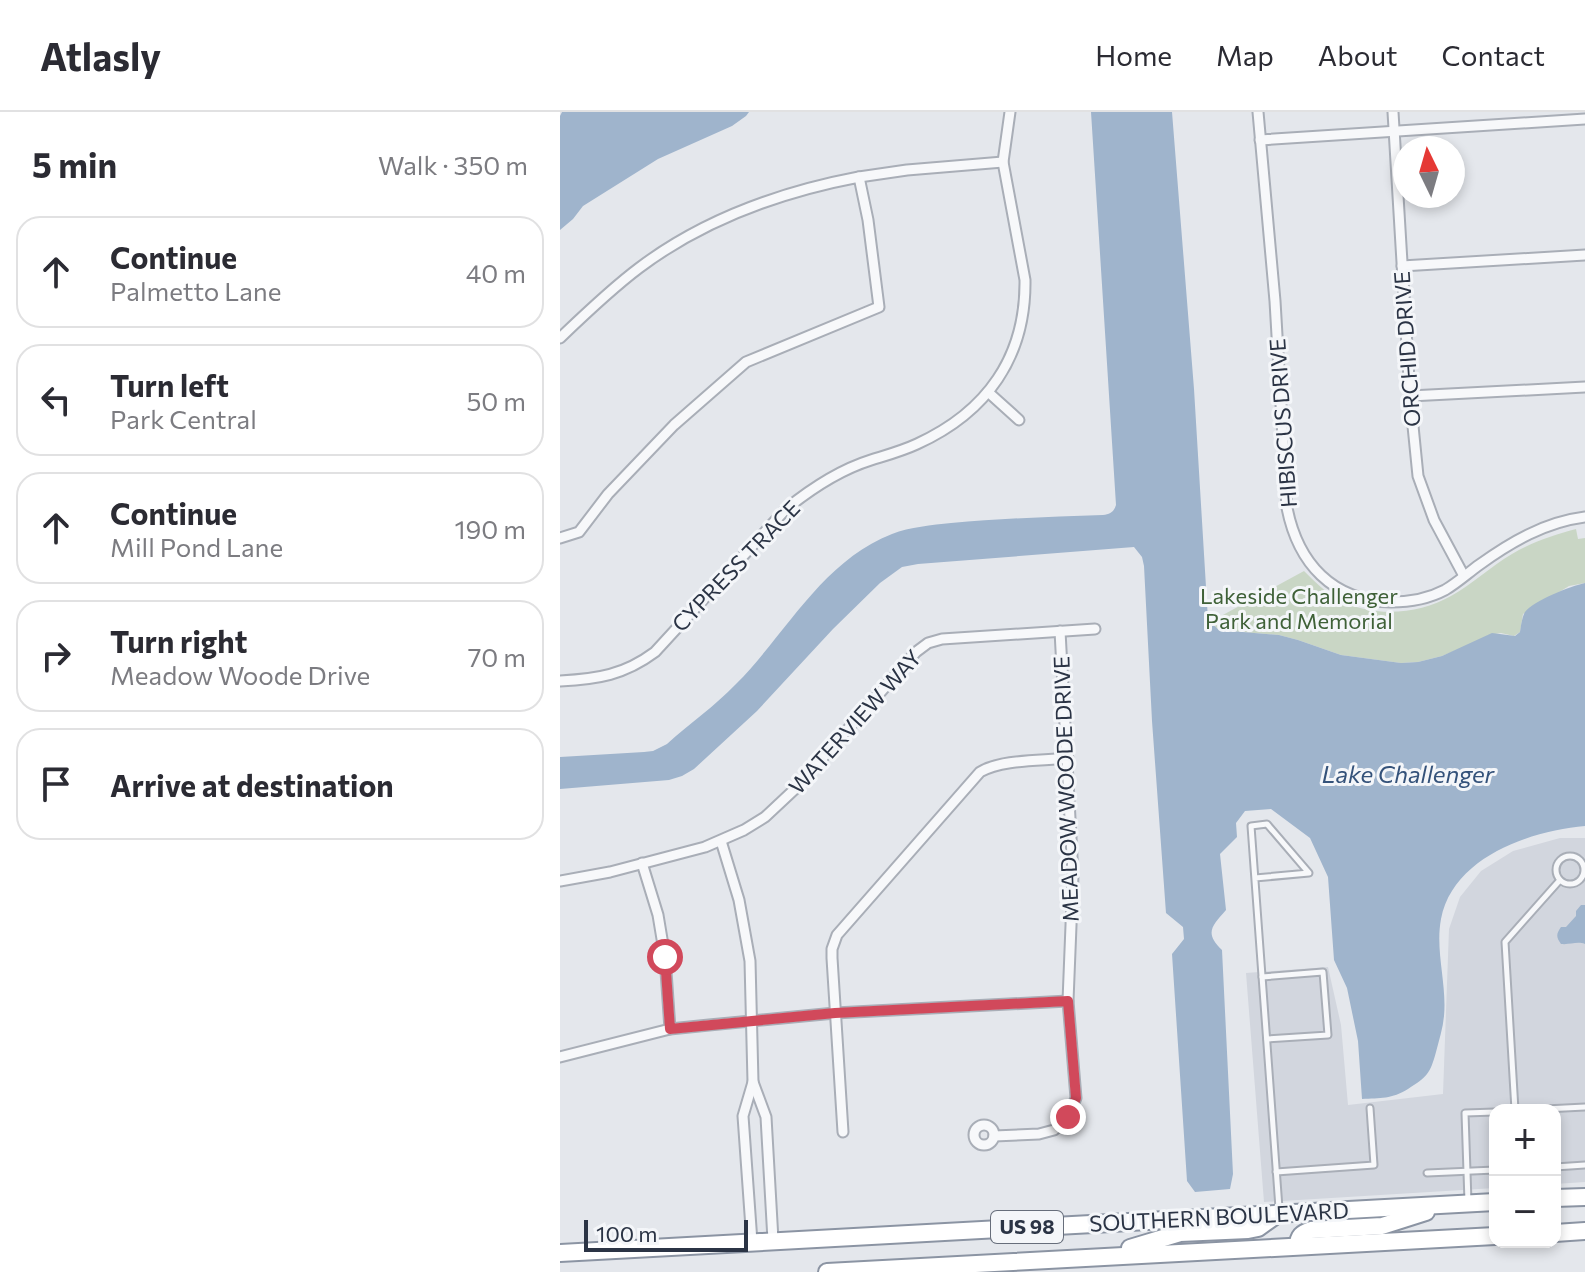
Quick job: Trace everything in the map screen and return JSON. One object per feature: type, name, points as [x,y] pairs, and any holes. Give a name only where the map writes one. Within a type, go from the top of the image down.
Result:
[{"type":"highway","points":[[1561,1198],[1585,1197]]},
{"type":"highway","name":"SOUTHERN BOULEVARD","points":[[560,1253],[1489,1202]]},
{"type":"highway","points":[[1298,1246],[1302,1233],[1311,1230],[1382,1226],[1451,1204]]},
{"type":"highway","points":[[1102,1256],[1180,1233],[1258,1228],[1279,1213]]},
{"type":"highway","points":[[1561,1233],[1585,1231]]},
{"type":"highway","name":"SOUTHERN BOULEVARD","points":[[827,1272],[1489,1236]]},
{"type":"street","name":"CYPRESS TRACE","points":[[560,681],[599,678],[629,669],[642,661],[655,652],[786,509],[848,469],[937,434],[957,421],[988,392],[1012,356],[1019,338],[1026,299],[1003,162],[1010,112]]},
{"type":"street","name":"HIBISCUS DRIVE","points":[[1258,112],[1275,301],[1287,508],[1299,548],[1312,565],[1327,581],[1357,597],[1403,602],[1424,599],[1445,590],[1514,541],[1538,529],[1585,517]]},
{"type":"street","name":"ORCHID DRIVE","points":[[1393,112],[1410,396],[1418,476],[1434,520],[1464,576]]},
{"type":"street","points":[[1260,140],[1395,132],[1528,117],[1585,119]]},
{"type":"street","points":[[560,338],[637,269],[696,232],[759,203],[803,189],[859,177],[1003,162]]},
{"type":"street","points":[[560,538],[579,532],[608,494],[663,436],[746,362],[879,307],[859,177]]},
{"type":"street","points":[[1402,266],[1585,255]]},
{"type":"street","points":[[1410,396],[1585,387]]},
{"type":"street","points":[[988,392],[1019,420]]},
{"type":"street","name":"WATERVIEW WAY","points":[[560,881],[610,872],[705,847],[744,830],[778,806],[796,788],[916,652],[928,643],[942,639],[1095,629]]},
{"type":"street","name":"MEADOW WOODE DRIVE","points":[[994,1136],[1039,1134],[1054,1130],[1068,1117],[1076,1098],[1068,1001],[1073,875],[1060,631]]},
{"type":"street","points":[[843,1132],[832,958],[837,935],[980,772],[994,766],[1068,758]]},
{"type":"street","points":[[721,841],[745,926],[750,961],[753,1082],[743,1116],[752,1242]]},
{"type":"street","points":[[642,863],[658,915],[665,957],[670,1029]]},
{"type":"street","points":[[560,1057],[670,1029],[751,1020],[1068,1001]]},
{"type":"street","points":[[753,1082],[766,1117],[773,1240]]},
{"type":"lane","points":[[1255,878],[1309,873],[1267,824],[1251,826],[1279,1213]]},
{"type":"lane","points":[[1571,855],[1580,859],[1585,868],[1582,878],[1569,884],[1560,880],[1556,871],[1558,862],[1571,855]]},
{"type":"lane","points":[[1515,1104],[1505,942],[1560,880]]},
{"type":"lane","points":[[1262,977],[1323,972],[1328,1035],[1267,1039]]},
{"type":"lane","points":[[1561,1108],[1585,1107]]},
{"type":"lane","points":[[1276,1172],[1374,1165],[1370,1108]]},
{"type":"lane","points":[[1468,1203],[1465,1113],[1489,1112]]},
{"type":"lane","points":[[1561,1167],[1585,1165]]},
{"type":"lane","points":[[1427,1173],[1489,1170]]},
{"type":"shaded area","points":[[1560,838],[1585,838],[1585,1182],[1561,1184],[1561,1104],[1489,1104],[1489,1188],[1264,1202],[1246,973],[1328,967],[1341,1025],[1348,1105],[1443,1094],[1449,929],[1460,897],[1481,871],[1513,851]]},
{"type":"green space","name":"Lakeside Challenger Park and Memorial","points":[[1576,529],[1578,539],[1585,538],[1585,583],[1569,586],[1523,614],[1520,632],[1514,636],[1501,633],[1489,635],[1442,656],[1401,663],[1341,655],[1279,635],[1219,630],[1210,622],[1304,571],[1329,593],[1351,605],[1395,612],[1424,607],[1459,591],[1520,550]]},
{"type":"water","points":[[562,112],[749,112],[732,126],[658,159],[583,206],[560,230]]},
{"type":"water","name":"Lake Challenger","points":[[1091,112],[1172,112],[1208,620],[1219,630],[1279,635],[1341,655],[1401,663],[1418,662],[1442,656],[1492,633],[1515,636],[1520,632],[1524,614],[1529,608],[1553,594],[1585,583],[1585,826],[1541,834],[1497,851],[1461,879],[1448,897],[1440,931],[1443,1025],[1430,1070],[1414,1085],[1391,1096],[1362,1099],[1358,1041],[1347,988],[1334,960],[1328,877],[1310,838],[1271,809],[1245,811],[1236,823],[1237,837],[1220,854],[1226,910],[1212,930],[1213,939],[1222,950],[1233,1174],[1230,1189],[1195,1192],[1187,1181],[1172,954],[1184,939],[1183,927],[1166,913],[1144,566],[1142,557],[1134,547],[902,567],[880,583],[757,711],[694,769],[669,780],[560,789],[560,757],[653,751],[667,744],[728,692],[825,580],[867,546],[914,528],[989,520],[1103,515],[1113,511],[1116,505]]},
{"type":"water","points":[[1581,905],[1585,905],[1585,944],[1561,944],[1558,932],[1576,916]]},
{"type":"route","points":[[665,957],[670,1029],[835,1013],[1068,1001],[1076,1098],[1068,1117]]}]
